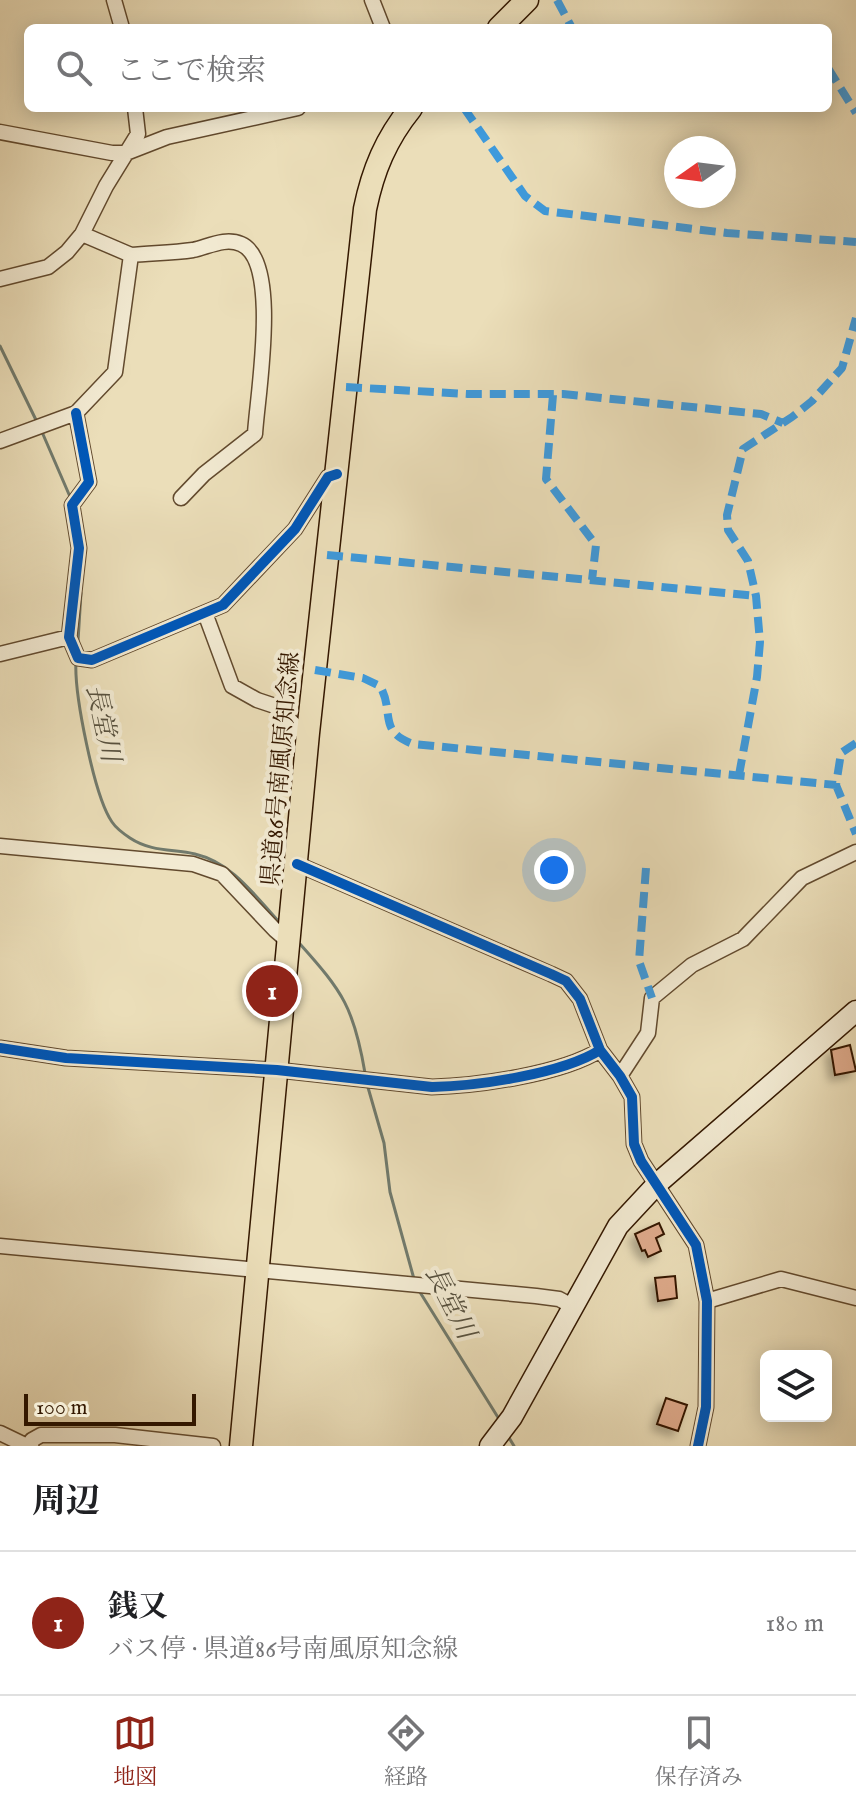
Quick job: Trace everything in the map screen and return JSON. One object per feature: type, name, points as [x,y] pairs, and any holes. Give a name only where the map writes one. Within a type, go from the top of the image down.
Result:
[{"type":"main road","points":[[503,24],[527,0]]},
{"type":"main road","name":"県道86号南風原知念線","points":[[241,1446],[308,733],[365,209],[371,181],[385,144],[408,112]]},
{"type":"street","points":[[114,0],[121,24]]},
{"type":"street","points":[[372,0],[381,24]]},
{"type":"street","points":[[0,279],[48,267],[67,252],[82,234],[106,186],[138,134],[135,112]]},
{"type":"street","points":[[0,132],[126,153],[167,137],[280,112]]},
{"type":"street","points":[[82,234],[131,255],[194,249],[227,241],[242,244],[253,255],[265,300],[255,434],[204,474],[181,498]]},
{"type":"street","points":[[0,441],[76,413],[115,372],[131,255]]},
{"type":"street","points":[[76,413],[89,482],[72,505],[79,548],[69,637],[78,658],[92,660],[223,605],[295,529],[328,477],[337,474]]},
{"type":"street","points":[[205,613],[232,686],[275,706],[301,731],[308,733]]},
{"type":"street","points":[[0,654],[69,637]]},
{"type":"street","points":[[0,846],[193,864],[222,874],[289,942]]},
{"type":"street","points":[[620,1076],[648,1033],[652,998],[692,965],[743,939],[802,878],[856,852]]},
{"type":"street","points":[[297,864],[566,981],[580,999],[600,1050],[632,1097],[634,1144],[641,1161],[696,1245],[707,1301],[706,1407],[698,1446]]},
{"type":"street","points":[[490,1446],[512,1417],[618,1226],[658,1183],[856,1011]]},
{"type":"street","points":[[0,1048],[66,1058],[277,1070],[432,1087],[455,1087],[550,1069],[583,1060],[600,1050]]},
{"type":"street","points":[[0,1246],[536,1296],[559,1299],[574,1307]]},
{"type":"street","points":[[707,1301],[781,1279],[856,1298]]},
{"type":"street","points":[[0,1433],[29,1446],[41,1435],[115,1435],[213,1446]]},
{"type":"building","points":[[850,1045],[856,1071],[835,1075],[831,1050]]},
{"type":"building","points":[[659,1223],[664,1234],[656,1238],[661,1251],[648,1257],[635,1234]]},
{"type":"building","points":[[675,1276],[677,1298],[658,1301],[655,1278]]},
{"type":"building","points":[[666,1398],[687,1405],[678,1431],[657,1424]]},
{"type":"waterway","name":"長堂川","points":[[0,346],[37,422]]},
{"type":"waterway","name":"長堂川","points":[[42,432],[71,499]]},
{"type":"waterway","name":"長堂川","points":[[78,641],[81,593]]},
{"type":"waterway","name":"長堂川","points":[[76,661],[86,744],[98,790],[114,824],[138,843],[195,854],[221,865],[242,882],[280,923]]},
{"type":"waterway","name":"長堂川","points":[[300,944],[327,975],[344,1002],[356,1032],[365,1073]]},
{"type":"waterway","name":"長堂川","points":[[367,1084],[384,1143],[390,1192],[414,1279]]},
{"type":"waterway","name":"長堂川","points":[[418,1289],[499,1419]]},
{"type":"waterway","name":"長堂川","points":[[508,1436],[514,1446]]},
{"type":"marked path","points":[[557,0],[570,24]]},
{"type":"marked path","points":[[832,74],[856,113]]},
{"type":"marked path","points":[[467,112],[525,196],[545,211],[727,233],[856,242]]},
{"type":"marked path","points":[[739,775],[757,677],[760,642],[756,596],[748,561],[728,530],[727,515],[743,449],[812,401],[842,368],[856,318]]},
{"type":"marked path","points":[[346,387],[468,394],[563,394],[761,414],[783,423]]},
{"type":"marked path","points":[[553,395],[546,479],[596,545],[592,580]]},
{"type":"marked path","points":[[327,555],[756,596]]},
{"type":"marked path","points":[[315,670],[363,678],[380,686],[391,727],[402,739],[413,744],[836,785]]},
{"type":"marked path","points":[[856,743],[841,753],[836,785],[856,834]]},
{"type":"marked path","points":[[646,868],[639,961],[652,998]]},
{"type":"cycle path","points":[[76,413],[89,482],[72,505],[79,548],[69,637],[78,658],[92,660],[223,605],[295,529],[328,477],[337,474]]},
{"type":"cycle path","points":[[297,864],[566,981],[580,999],[600,1050],[632,1097],[634,1144],[641,1161],[696,1245],[707,1301],[706,1407],[698,1446]]},
{"type":"cycle path","points":[[0,1048],[66,1058],[277,1070],[432,1087],[495,1081],[542,1072],[600,1050]]},
{"type":"place","name":"銭又","points":[[272,991]]}]
